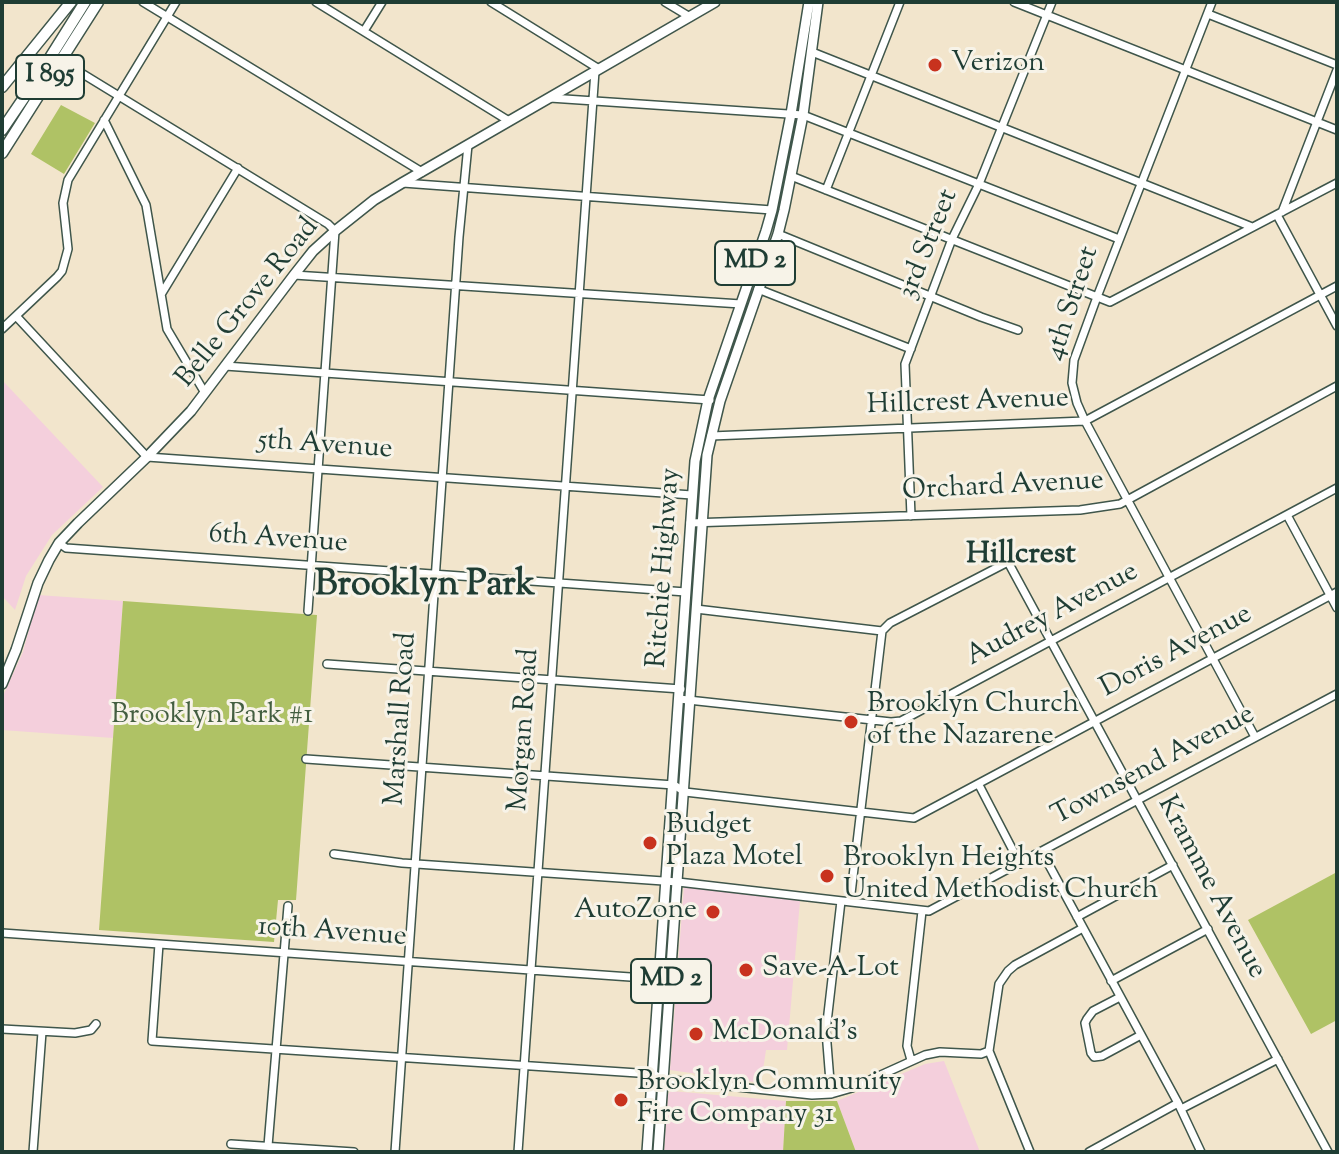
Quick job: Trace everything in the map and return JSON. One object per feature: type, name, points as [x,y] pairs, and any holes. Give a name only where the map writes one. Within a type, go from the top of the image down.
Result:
[{"type":"highway","points":[[2,87],[71,2]]},
{"type":"highway","name":"I 895","points":[[2,130],[85,2]]},
{"type":"highway","name":"I 895","points":[[2,153],[98,2]]},
{"type":"main road","name":"Belle Grove Road","points":[[2,684],[38,583],[59,543],[191,411],[313,251],[374,200],[715,2]]},
{"type":"main road","name":"Ritchie Highway","points":[[647,1152],[695,461],[708,400],[772,210],[809,2]]},
{"type":"main road","name":"Ritchie Highway","points":[[658,1152],[705,473],[720,401],[778,234],[803,115],[818,2]]},
{"type":"street","points":[[143,2],[422,172]]},
{"type":"street","points":[[2,329],[62,271],[68,249],[63,203],[65,188],[176,2]]},
{"type":"street","points":[[316,2],[509,121]]},
{"type":"street","points":[[364,31],[382,2]]},
{"type":"street","points":[[491,2],[597,70]]},
{"type":"street","points":[[665,2],[690,17]]},
{"type":"street","points":[[826,190],[900,2]]},
{"type":"street","points":[[1014,2],[1337,130]]},
{"type":"street","name":"3rd Street","points":[[911,516],[905,364],[952,239],[979,184],[1052,2]]},
{"type":"street","name":"4th Street","points":[[1212,2],[1119,239],[1072,371],[1074,393],[1085,421],[1255,737]]},
{"type":"street","points":[[1208,14],[1337,67],[1279,213],[1337,326]]},
{"type":"street","points":[[812,52],[1253,228]]},
{"type":"street","name":"Morgan Road","points":[[518,1152],[597,70]]},
{"type":"street","points":[[78,71],[335,231],[308,611]]},
{"type":"street","points":[[550,98],[803,115],[1119,239]]},
{"type":"street","points":[[104,120],[146,205],[167,329],[205,393]]},
{"type":"street","name":"Marshall Road","points":[[395,1152],[468,145]]},
{"type":"street","points":[[161,294],[238,168]]},
{"type":"street","points":[[791,176],[1110,302],[1337,183]]},
{"type":"street","points":[[402,183],[772,210]]},
{"type":"street","points":[[778,234],[1018,330]]},
{"type":"street","points":[[294,275],[741,304]]},
{"type":"street","name":"Hillcrest Avenue","points":[[711,436],[1085,421],[1337,286]]},
{"type":"street","points":[[758,289],[911,349]]},
{"type":"street","points":[[16,316],[147,457]]},
{"type":"street","points":[[225,366],[720,401]]},
{"type":"street","name":"Orchard Avenue","points":[[690,523],[1080,510],[1120,504],[1337,386]]},
{"type":"street","name":"5th Avenue","points":[[147,457],[692,495]]},
{"type":"street","name":"Audrey Avenue","points":[[327,664],[552,680],[891,722],[906,719],[1337,488]]},
{"type":"street","points":[[1287,515],[1334,594],[1337,608]]},
{"type":"street","name":"6th Avenue","points":[[59,543],[66,548],[686,592]]},
{"type":"street","name":"Kramme Avenue","points":[[882,631],[890,623],[1008,562],[1328,1152]]},
{"type":"street","name":"Doris Avenue","points":[[674,785],[685,792],[914,818],[1334,594]]},
{"type":"street","points":[[696,609],[882,631],[860,813],[826,1031],[831,1094]]},
{"type":"street","name":"Townsend Avenue","points":[[334,854],[390,862],[678,882],[922,911],[936,909],[1337,694]]},
{"type":"street","points":[[306,759],[674,785]]},
{"type":"street","points":[[979,785],[1020,864]]},
{"type":"street","points":[[1042,852],[1201,1152]]},
{"type":"street","points":[[1077,917],[1173,865]]},
{"type":"street","points":[[268,1146],[288,906]]},
{"type":"street","points":[[911,1060],[907,1046],[922,911]]},
{"type":"street","points":[[1030,1152],[989,1051],[999,984],[1015,965],[1083,928]]},
{"type":"street","points":[[1111,981],[1208,929]]},
{"type":"street","name":"10th Avenue","points":[[2,933],[659,979]]},
{"type":"street","points":[[159,944],[152,1041],[653,1074],[663,1079],[798,1095],[831,1094],[934,1053],[989,1051]]},
{"type":"street","points":[[1120,997],[1093,1011],[1087,1019],[1085,1023],[1091,1053],[1094,1057],[1102,1056],[1141,1035]]},
{"type":"street","points":[[2,1029],[83,1032],[91,1030],[96,1024]]},
{"type":"street","points":[[33,1152],[42,1032]]},
{"type":"street","points":[[1089,1152],[1278,1059]]},
{"type":"street","points":[[231,1144],[354,1152]]},
{"type":"shaded area","points":[[2,380],[103,487],[52,535],[26,576],[15,610],[2,596]]},
{"type":"shaded area","points":[[38,595],[123,601],[113,738],[2,730],[2,698],[23,652]]},
{"type":"shaded area","points":[[684,886],[800,901],[787,1050],[766,1050],[761,1083],[670,1070]]},
{"type":"shaded area","points":[[944,1061],[980,1152],[856,1152],[837,1101],[925,1064]]},
{"type":"shaded area","points":[[671,1091],[786,1101],[783,1152],[664,1152],[668,1094]]},
{"type":"green space","points":[[61,105],[95,123],[64,174],[31,154]]},
{"type":"green space","name":"Brooklyn Park #1","points":[[123,601],[317,615],[296,900],[278,900],[274,942],[99,930]]},
{"type":"green space","points":[[1337,872],[1337,1020],[1311,1034],[1248,920]]},
{"type":"green space","points":[[786,1101],[837,1101],[856,1152],[783,1152]]},
{"type":"place","name":"Verizon","points":[[935,65]]},
{"type":"place","name":"Brooklyn Church of the Nazarene","points":[[851,722]]},
{"type":"place","name":"Budget Plaza Motel","points":[[650,843]]},
{"type":"place","name":"Brooklyn Heights United Methodist Church","points":[[827,876]]},
{"type":"place","name":"AutoZone","points":[[713,912]]},
{"type":"place","name":"Save-A-Lot","points":[[746,970]]},
{"type":"place","name":"McDonald's","points":[[696,1034]]},
{"type":"place","name":"Brooklyn Community Fire Company 31","points":[[621,1100]]},
{"type":"district","name":"Hillcrest","points":[[1021,557]]},
{"type":"district","name":"Brooklyn Park","points":[[425,588]]}]
